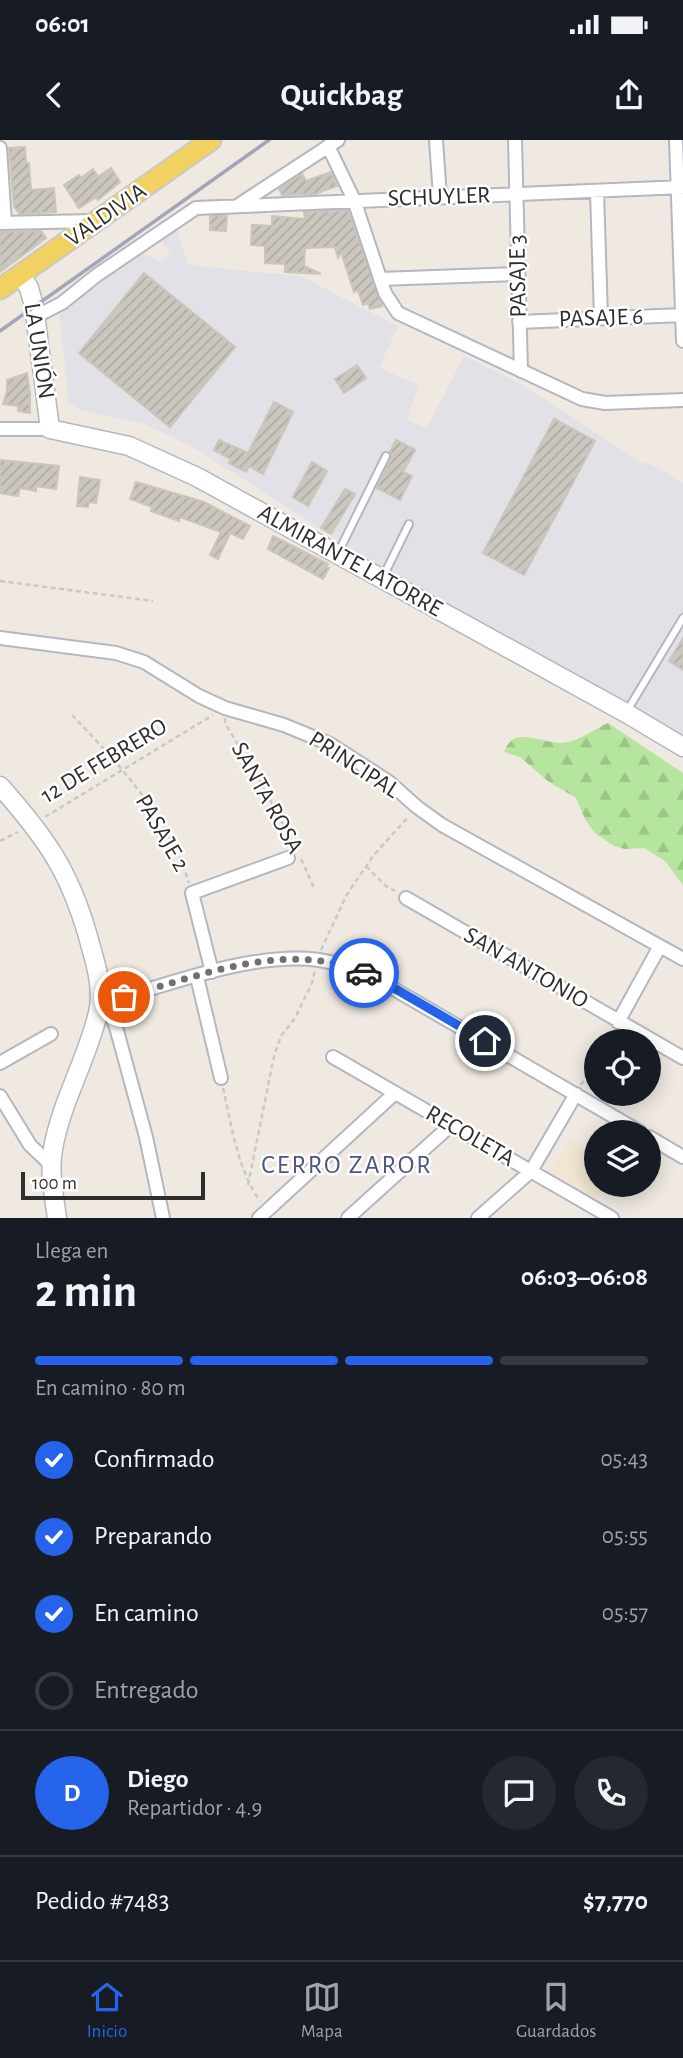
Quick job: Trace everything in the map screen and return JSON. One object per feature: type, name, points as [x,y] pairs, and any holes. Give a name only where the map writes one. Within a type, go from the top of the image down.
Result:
[{"type":"main road","name":"VALDIVIA","points":[[0,289],[211,140]]},
{"type":"main road","name":"LA UNIÓN","points":[[20,275],[29,288],[35,317],[50,429]]},
{"type":"main road","name":"ALMIRANTE LATORRE","points":[[50,429],[113,441],[152,455],[197,477],[683,747]]},
{"type":"main road","points":[[0,786],[33,824],[61,864],[78,903],[96,965],[100,1004],[81,1069],[59,1124],[52,1151],[57,1218]]},
{"type":"street","points":[[436,140],[440,197]]},
{"type":"street","name":"PASAJE 3","points":[[515,140],[521,371]]},
{"type":"street","points":[[676,140],[680,188],[683,341]]},
{"type":"street","points":[[237,206],[333,143],[388,301],[398,313],[574,396],[590,401],[683,400]]},
{"type":"street","points":[[0,148],[2,223],[97,221]]},
{"type":"street","name":"SCHUYLER","points":[[35,317],[62,303],[97,275],[196,208],[680,188]]},
{"type":"street","points":[[597,191],[601,318]]},
{"type":"street","points":[[380,279],[518,274]]},
{"type":"street","name":"PASAJE 6","points":[[519,322],[682,315]]},
{"type":"street","name":"ALMIRANTE LATORRE","points":[[0,429],[50,429]]},
{"type":"street","name":"PRINCIPAL","points":[[0,638],[135,658],[225,708],[284,724],[330,744],[389,782],[442,825],[683,959]]},
{"type":"street","points":[[192,893],[288,858]]},
{"type":"street","name":"PASAJE 2","points":[[192,893],[212,972]]},
{"type":"street","name":"SAN ANTONIO","points":[[406,898],[683,1058]]},
{"type":"street","points":[[618,1022],[660,946]]},
{"type":"street","points":[[163,1218],[146,1136],[116,1027],[111,1015],[100,1004],[212,972],[279,960],[317,960],[355,969],[385,983],[620,1120]]},
{"type":"street","points":[[197,977],[221,1078]]},
{"type":"street","points":[[0,1063],[51,1034]]},
{"type":"street","name":"RECOLETA","points":[[333,1057],[607,1217]]},
{"type":"street","points":[[263,1214],[396,1093]]},
{"type":"street","points":[[478,1218],[531,1171],[576,1094]]},
{"type":"street","points":[[0,1096],[30,1145],[52,1166]]},
{"type":"street","points":[[348,1218],[451,1125]]},
{"type":"street","points":[[661,1144],[683,1157]]},
{"type":"lane","points":[[337,555],[386,456]]},
{"type":"lane","points":[[382,579],[409,524]]},
{"type":"lane","points":[[626,713],[683,618]]},
{"type":"path","points":[[0,581],[153,601]]},
{"type":"path","name":"12 DE FEBRERO","points":[[0,841],[125,770],[225,708]]},
{"type":"path","name":"SANTA ROSA","points":[[225,708],[225,723],[277,811],[314,888]]},
{"type":"path","name":"PASAJE 2","points":[[72,715],[125,770],[167,833],[192,893]]},
{"type":"path","points":[[248,1185],[274,1056],[281,1036],[295,1018],[312,983],[317,960],[346,896],[366,866],[417,807]]},
{"type":"path","points":[[366,866],[386,886],[406,898]]},
{"type":"path","points":[[221,1078],[238,1153],[248,1185],[263,1214]]},
{"type":"path","points":[[576,1094],[584,1080]]},
{"type":"shaded area","points":[[175,226],[188,265],[300,276],[398,326],[379,368],[419,385],[407,419],[426,429],[464,356],[519,383],[641,462],[653,465],[683,483],[683,744],[419,593],[198,450],[145,424],[80,410],[69,403],[59,311],[142,254],[160,261],[170,255],[162,240]]},
{"type":"shaded area","points":[[570,1140],[584,1148],[584,1196],[548,1175]]},
{"type":"green space","points":[[608,723],[683,773],[683,885],[665,861],[644,848],[625,849],[614,846],[595,833],[586,821],[576,798],[549,782],[520,757],[504,752],[514,739],[521,737],[562,743],[580,738]]},
{"type":"building","points":[[25,147],[31,190],[54,188],[56,212],[20,214],[14,207],[9,148]]},
{"type":"building","points":[[111,168],[120,182],[98,200],[96,197],[79,208],[64,185],[93,169],[98,177]]},
{"type":"building","points":[[331,172],[337,186],[315,194],[282,195],[279,189],[302,174],[306,181]]},
{"type":"building","points":[[348,210],[382,306],[370,309],[368,303],[363,305],[358,290],[354,292],[341,252],[338,258],[335,247],[305,248],[304,266],[321,274],[285,272],[285,264],[265,263],[265,246],[251,245],[252,225],[272,226],[272,216],[305,219],[304,212]]},
{"type":"building","points":[[227,215],[226,231],[210,230],[210,216]]},
{"type":"building","points":[[41,231],[46,238],[0,272],[0,232]]},
{"type":"building","points":[[144,273],[235,347],[170,427],[79,353]]},
{"type":"building","points":[[357,365],[366,378],[344,393],[335,379]]},
{"type":"building","points":[[27,373],[30,413],[18,411],[18,406],[3,404],[7,380]]},
{"type":"building","points":[[274,402],[293,412],[263,474],[249,466],[246,472],[229,463],[231,459],[214,450],[219,440],[248,453]]},
{"type":"building","points":[[554,419],[595,441],[524,575],[483,553]]},
{"type":"building","points":[[396,440],[415,450],[403,472],[412,476],[400,500],[377,488],[391,459],[390,452]]},
{"type":"building","points":[[0,460],[59,466],[56,489],[36,486],[36,491],[20,488],[18,496],[0,493]]},
{"type":"building","points":[[312,462],[327,471],[308,506],[293,497]]},
{"type":"building","points":[[80,477],[100,480],[96,503],[89,502],[88,507],[77,506]]},
{"type":"building","points":[[136,482],[204,502],[250,526],[243,539],[230,533],[218,559],[210,555],[221,532],[180,517],[179,521],[151,511],[152,507],[130,499]]},
{"type":"building","points":[[345,489],[355,494],[331,534],[321,528]]},
{"type":"building","points":[[273,536],[328,564],[326,567],[329,568],[323,579],[268,549]]},
{"type":"building","points":[[683,638],[683,670],[669,661]]},
{"type":"railway","points":[[0,331],[269,140]]},
{"type":"way so far","points":[[124,997],[212,972],[279,960],[317,960],[336,963],[364,973]]},
{"type":"district","name":"CERRO ZAROR","points":[[347,1165]]},
{"type":"route","points":[[364,973],[485,1041]]}]
